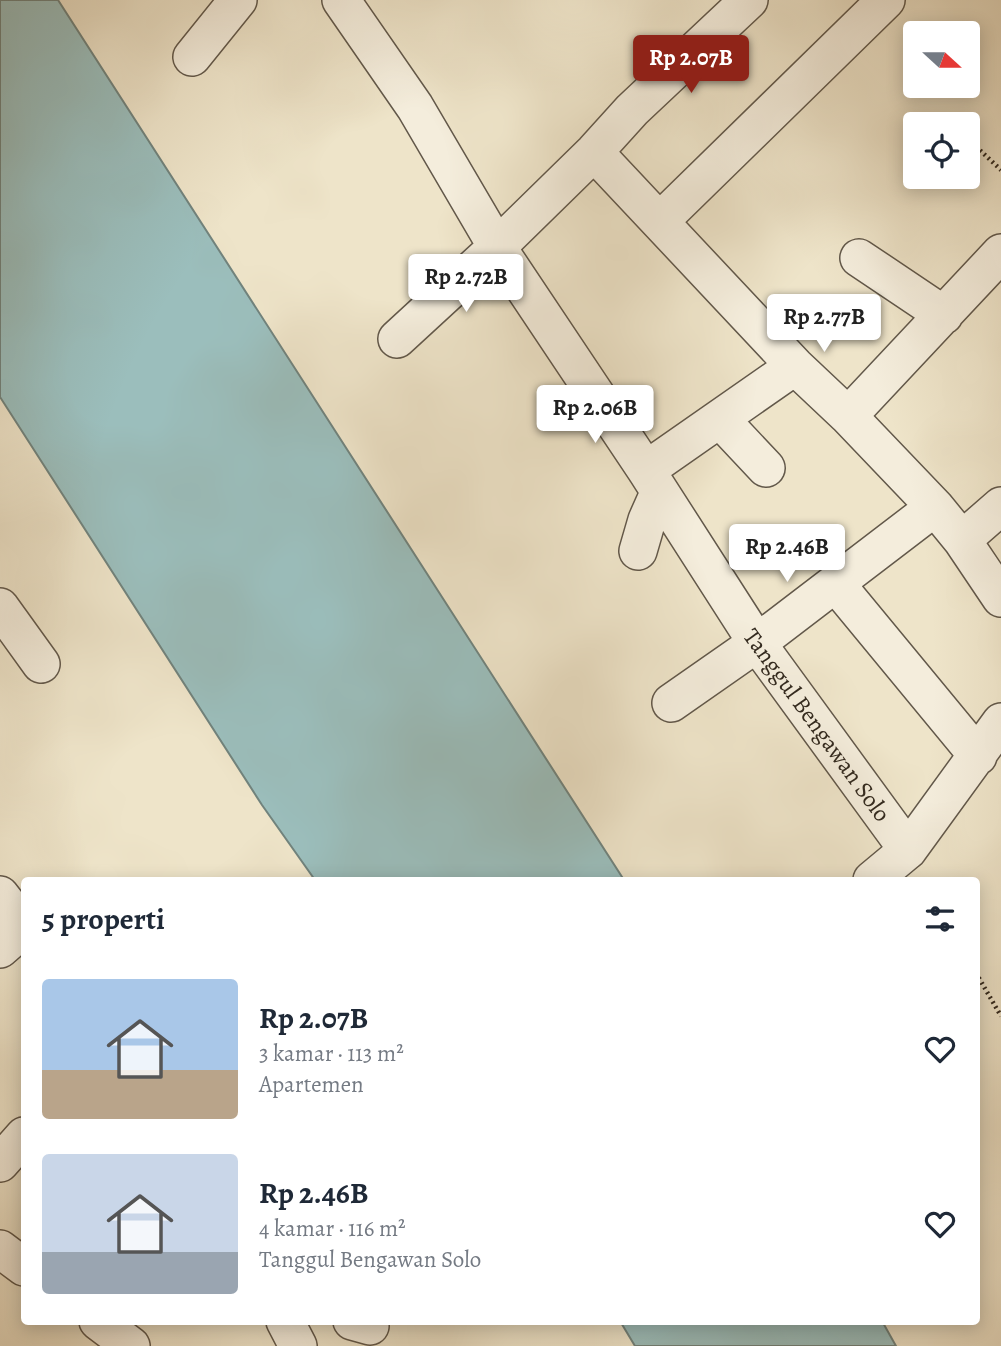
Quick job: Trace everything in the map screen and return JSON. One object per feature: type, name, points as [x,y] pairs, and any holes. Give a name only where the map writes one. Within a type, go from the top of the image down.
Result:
[{"type":"street","points":[[192,57],[238,0]]},
{"type":"street","name":"Tanggul Bengawan Solo","points":[[341,0],[415,107],[497,247],[757,643],[908,850]]},
{"type":"street","points":[[660,221],[886,0]]},
{"type":"street","points":[[397,339],[497,247],[594,152],[729,7]]},
{"type":"street","points":[[594,152],[795,366],[848,416],[935,507],[962,540],[1001,598]]},
{"type":"street","points":[[848,416],[1001,253]]},
{"type":"street","points":[[859,258],[944,315]]},
{"type":"street","points":[[638,551],[647,520],[653,481],[720,419],[795,366]]},
{"type":"street","points":[[720,419],[766,468]]},
{"type":"street","points":[[962,540],[1001,506]]},
{"type":"street","points":[[671,703],[757,643],[935,507]]},
{"type":"street","points":[[836,584],[978,756]]},
{"type":"street","points":[[0,587],[0,605],[41,664]]},
{"type":"street","points":[[876,877],[908,850],[1001,722]]},
{"type":"street","points":[[0,895],[21,923]]},
{"type":"street","points":[[0,949],[21,930]]},
{"type":"street","points":[[0,1163],[21,1139]]},
{"type":"street","points":[[0,1249],[21,1265]]},
{"type":"street","points":[[103,1325],[131,1346]]},
{"type":"street","points":[[287,1325],[298,1346]]},
{"type":"path","points":[[980,150],[1001,170]]},
{"type":"path","points":[[980,980],[1001,1016]]},
{"type":"water","points":[[0,0],[58,0],[622,877],[313,877],[262,805],[0,397]]},
{"type":"water","points":[[622,1325],[884,1325],[896,1346],[635,1346]]}]
